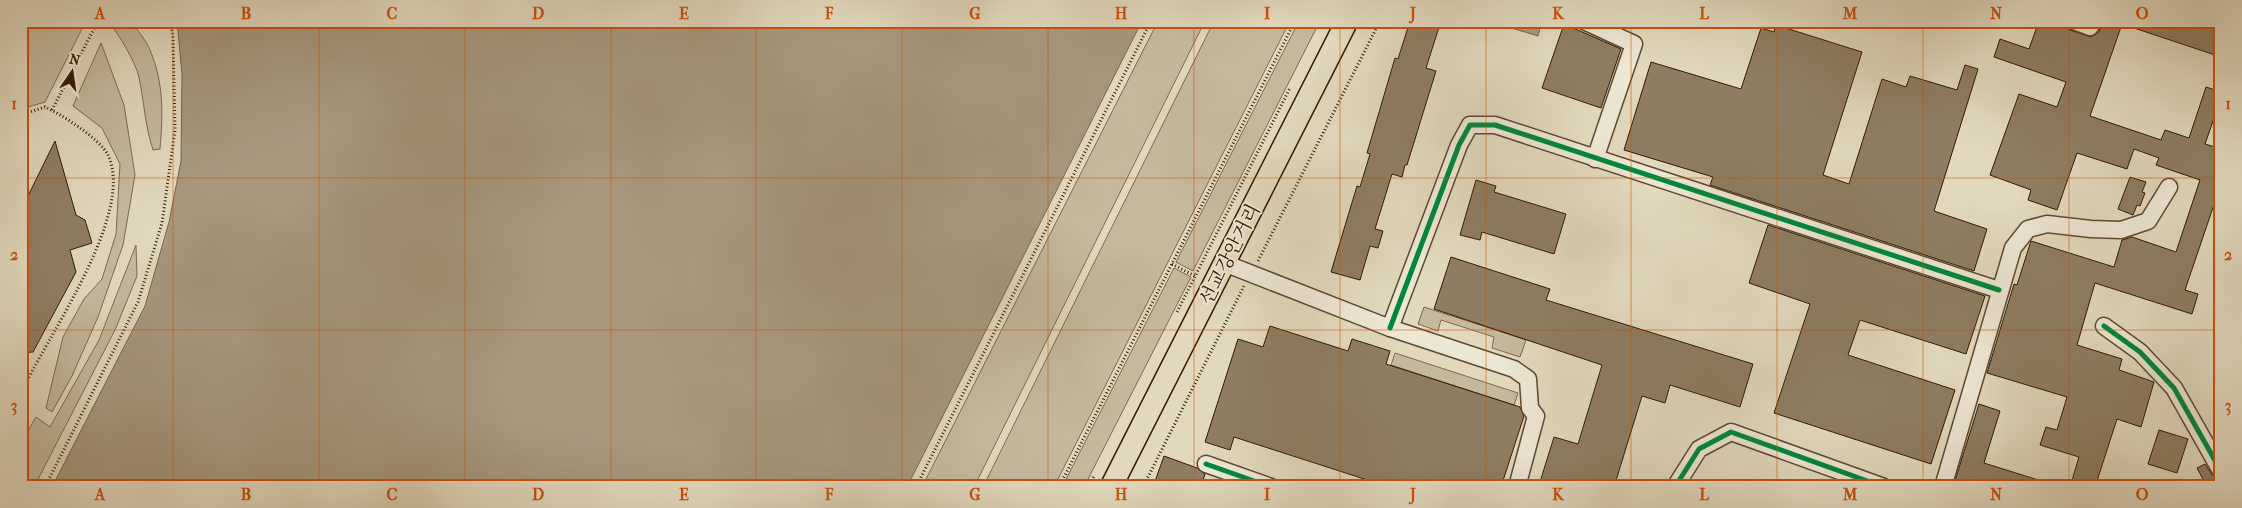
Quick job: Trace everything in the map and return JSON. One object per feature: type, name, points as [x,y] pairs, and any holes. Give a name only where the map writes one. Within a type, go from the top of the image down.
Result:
[{"type":"main road","name":"선교강안거리","points":[[1111,487],[1347,21]]},
{"type":"street","points":[[1584,21],[1634,44],[1595,159]]},
{"type":"street","points":[[2074,21],[2090,27],[2093,21]]},
{"type":"street","points":[[1390,328],[1459,145],[1470,125],[1495,125],[1999,290]]},
{"type":"street","points":[[1943,487],[1999,290],[2013,248],[2028,228],[2047,224],[2090,229],[2122,230],[2148,221],[2168,187]]},
{"type":"street","points":[[1224,263],[1390,328],[1514,369],[1528,379],[1530,408],[1536,416],[1520,486]]},
{"type":"street","points":[[2104,326],[2140,352],[2174,388],[2221,471]]},
{"type":"street","points":[[1675,487],[1699,449],[1731,432],[1884,487]]},
{"type":"street","points":[[1206,464],[1271,487]]},
{"type":"path","points":[[52,110],[98,21]]},
{"type":"path","points":[[45,487],[138,302],[162,223],[175,130],[173,38],[170,21]]},
{"type":"path","points":[[916,487],[1151,21]]},
{"type":"path","points":[[1058,487],[1294,21]]},
{"type":"path","points":[[1143,487],[1380,21]]},
{"type":"path","points":[[1175,315],[1293,83]]},
{"type":"path","points":[[21,115],[45,107],[83,129],[107,154],[112,173],[111,208],[103,235],[82,281],[21,394]]},
{"type":"path","points":[[1172,264],[1195,276]]},
{"type":"path","points":[[1088,487],[1097,470]]},
{"type":"shaded area","points":[[21,21],[86,21],[45,102],[21,109]]},
{"type":"shaded area","points":[[131,21],[148,46],[158,74],[162,111],[160,149],[153,150],[150,141],[139,77],[134,63],[109,22]]},
{"type":"shaded area","points":[[177,21],[1142,21],[907,487],[52,487],[145,306],[169,222],[181,161],[182,74]]},
{"type":"shaded area","points":[[1158,21],[1205,21],[974,487],[922,487]]},
{"type":"shaded area","points":[[1214,21],[1290,21],[1054,487],[983,487]]},
{"type":"shaded area","points":[[1299,21],[1320,21],[1193,271],[1176,262]]},
{"type":"shaded area","points":[[1510,21],[1542,21],[1538,36],[1508,27]]},
{"type":"shaded area","points":[[101,43],[124,105],[135,175],[123,245],[98,317],[72,376],[52,412],[46,408],[63,337],[84,299],[102,279],[116,234],[120,164],[102,128],[73,106]]},
{"type":"shaded area","points":[[136,245],[137,276],[115,330],[34,487],[21,487],[21,443],[36,417],[50,427],[99,340]]},
{"type":"shaded area","points":[[1174,268],[1191,277],[1084,487],[1062,487]]},
{"type":"shaded area","points":[[1424,307],[1526,340],[1520,357],[1492,348],[1494,337],[1441,320],[1438,331],[1418,324]]},
{"type":"shaded area","points":[[1395,353],[1518,393],[1514,405],[1391,365]]},
{"type":"building","points":[[1410,21],[1441,21],[1426,68],[1436,71],[1402,177],[1392,174],[1375,229],[1383,231],[1378,248],[1370,246],[1360,280],[1331,272],[1357,186],[1360,187],[1370,154],[1367,153],[1395,58],[1398,59]]},
{"type":"building","points":[[2039,21],[2064,21],[2066,27],[2070,30],[2091,37],[2099,32],[2103,21],[2190,21],[2221,31],[2215,55],[2122,24],[2090,116],[2161,140],[2165,130],[2189,138],[2206,87],[2221,92],[2221,98],[2205,144],[2221,149],[2221,184],[2185,290],[2198,294],[2192,314],[2095,283],[2077,345],[2122,359],[2119,370],[2154,382],[2141,427],[2117,419],[2095,487],[2070,487],[2079,457],[2040,445],[2046,427],[2057,430],[2067,397],[1987,373],[2014,284],[2017,285],[2031,241],[2114,267],[2122,240],[2132,237],[2176,252],[2200,180],[2156,165],[2159,158],[2134,149],[2127,169],[2077,153],[2057,210],[2028,200],[2031,190],[1990,175],[2019,94],[2057,107],[2066,82],[1994,57],[2000,39],[2029,49]]},
{"type":"building","points":[[1564,24],[1621,49],[1601,108],[1542,88]]},
{"type":"building","points":[[1776,25],[1862,52],[1823,175],[1849,184],[1882,79],[1906,87],[1910,76],[1957,90],[1965,65],[1978,69],[1934,211],[1987,229],[1974,271],[1710,185],[1713,177],[1624,150],[1651,62],[1741,89],[1761,28],[1774,32]]},
{"type":"building","points":[[55,141],[76,215],[85,220],[92,243],[70,250],[76,272],[33,352],[21,353],[21,195],[27,198]]},
{"type":"building","points":[[2130,177],[2146,182],[2142,192],[2145,193],[2140,206],[2137,205],[2133,215],[2118,209]]},
{"type":"building","points":[[1476,180],[1496,186],[1494,192],[1566,214],[1554,254],[1482,232],[1480,240],[1460,235]]},
{"type":"building","points":[[1768,225],[1985,296],[1966,354],[1860,320],[1848,355],[1955,390],[1931,464],[1774,413],[1810,304],[1749,283]]},
{"type":"building","points":[[1451,257],[1550,289],[1546,300],[1753,364],[1740,407],[1670,385],[1665,403],[1642,396],[1614,487],[1555,487],[1540,482],[1554,437],[1578,444],[1602,365],[1434,309]]},
{"type":"building","points":[[1270,326],[1348,351],[1352,339],[1390,351],[1386,364],[1520,407],[1524,416],[1501,487],[1389,487],[1234,437],[1230,450],[1205,442],[1238,339],[1263,347]]},
{"type":"building","points":[[1979,404],[2000,411],[1984,463],[2051,484],[2050,487],[1996,487],[1975,480],[1973,487],[1953,487]]},
{"type":"building","points":[[2159,430],[2188,439],[2177,473],[2148,464]]},
{"type":"building","points":[[1164,456],[1197,468],[1205,474],[1201,487],[1153,487]]},
{"type":"building","points":[[2205,464],[2213,476],[2219,480],[2221,487],[2207,487],[2197,468]]},
{"type":"cycle path","points":[[1390,328],[1459,145],[1470,125],[1495,125],[1999,290]]},
{"type":"cycle path","points":[[2104,326],[2140,352],[2174,388],[2221,471]]},
{"type":"cycle path","points":[[1675,487],[1699,449],[1731,432],[1884,487]]},
{"type":"cycle path","points":[[1206,464],[1271,487]]}]
